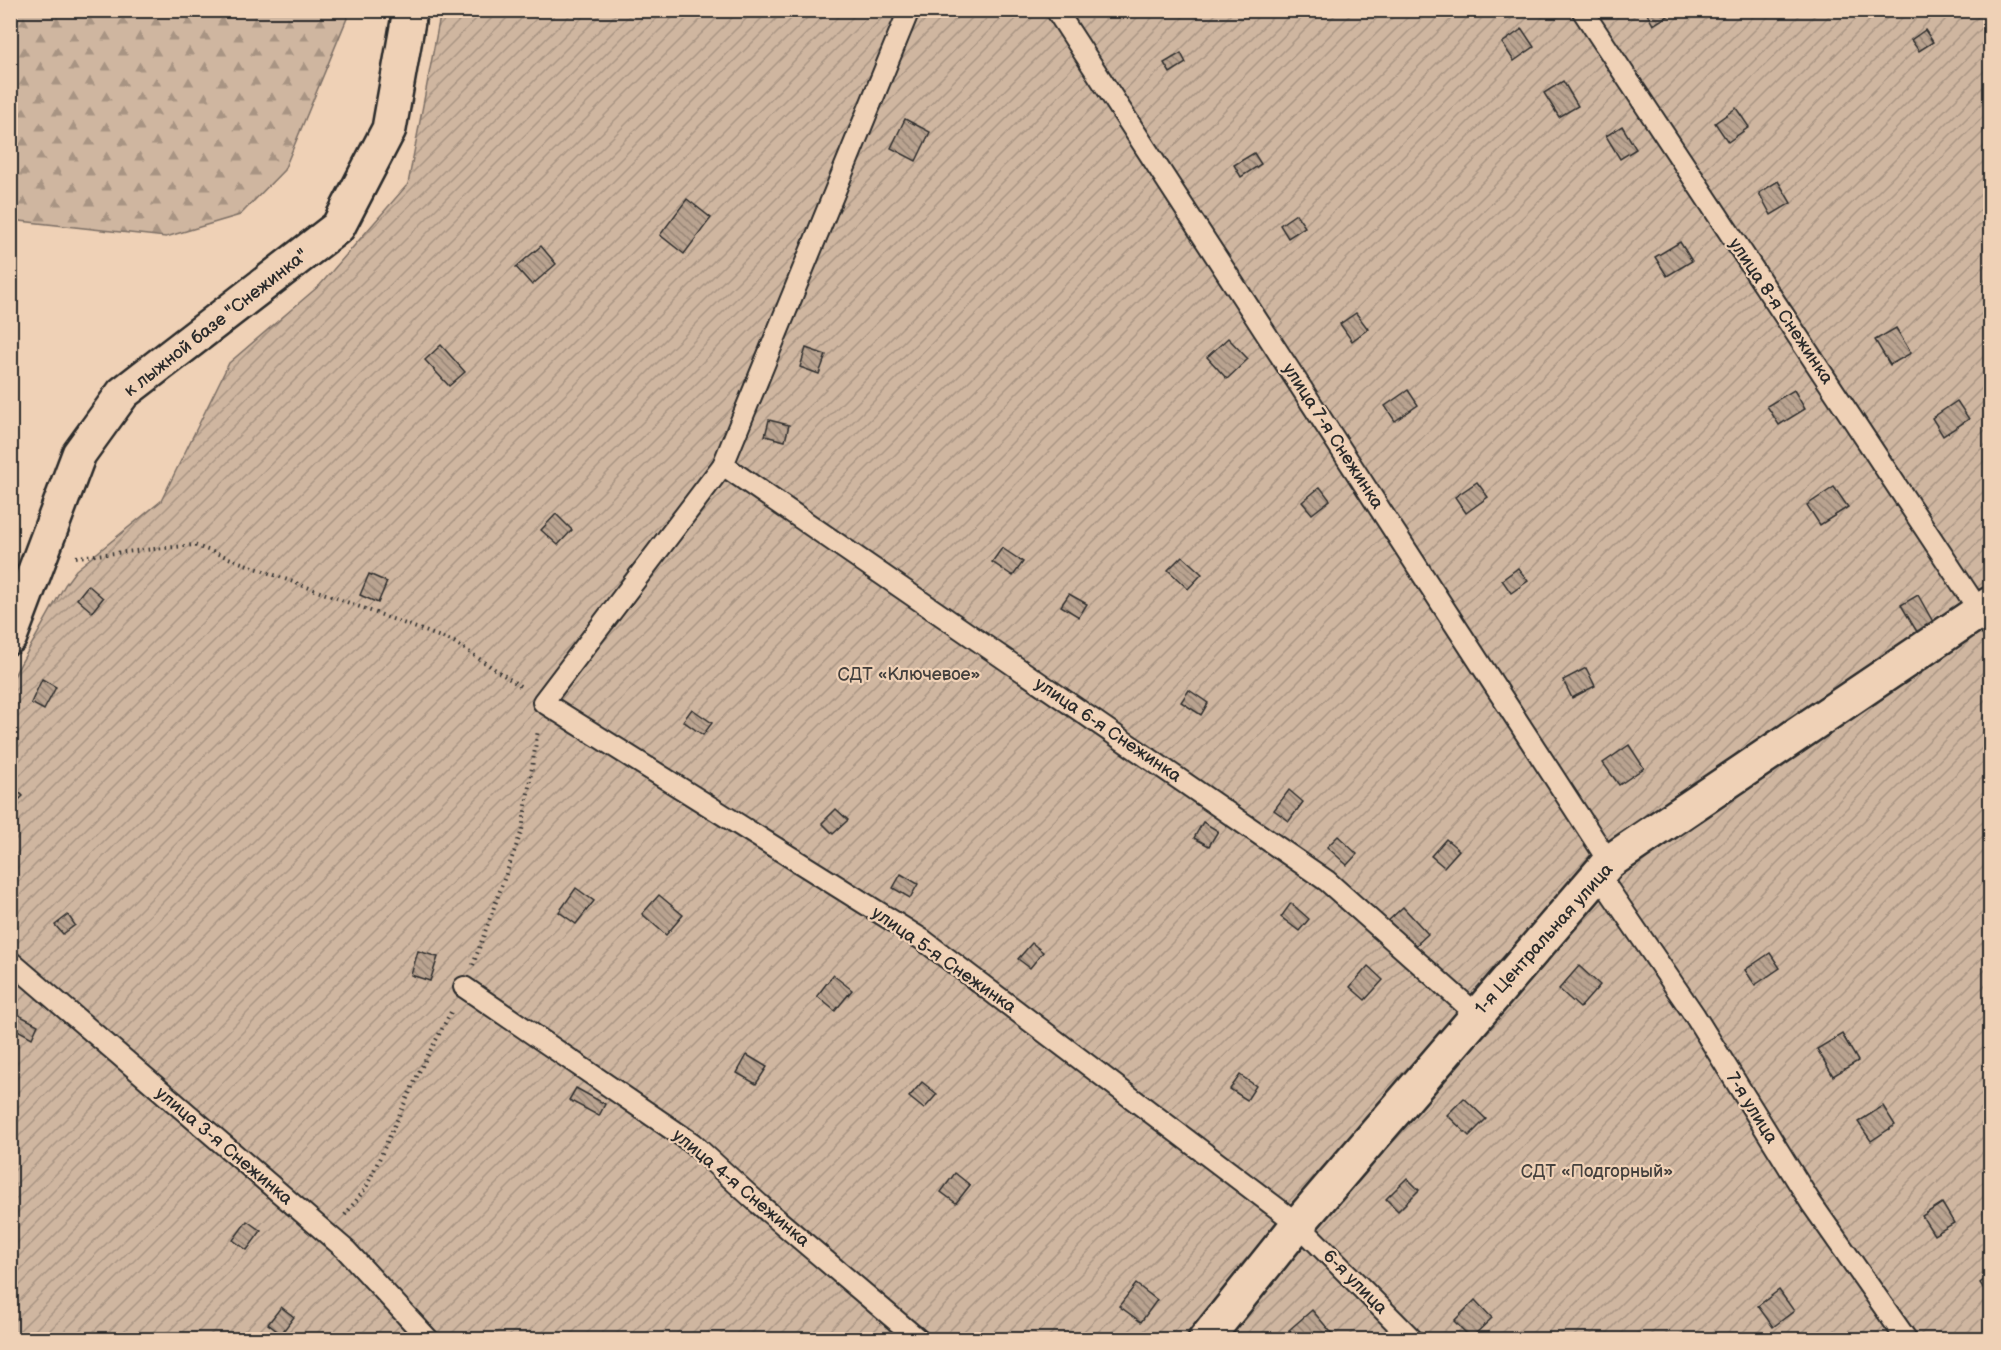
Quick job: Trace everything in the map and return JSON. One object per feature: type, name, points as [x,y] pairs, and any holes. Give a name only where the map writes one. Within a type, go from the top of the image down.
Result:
[{"type":"street","name":"к лыжной базе \"Снежинка\"","points":[[10,637],[79,454],[123,393],[338,227],[389,129],[410,10]]},
{"type":"street","name":"1-я Центральная улица","points":[[1205,1340],[1298,1224],[1476,1014],[1604,868],[1987,614]]},
{"type":"lane","points":[[543,702],[723,465],[909,10]]},
{"type":"lane","name":"улица 7-я Снежинка","points":[[1056,10],[1604,868]]},
{"type":"lane","name":"улица 8-я Снежинка","points":[[1582,10],[1987,614]]},
{"type":"lane","name":"улица 6-я Снежинка","points":[[723,465],[1328,880],[1476,1014]]},
{"type":"lane","name":"улица 5-я Снежинка","points":[[543,702],[923,940],[1298,1224]]},
{"type":"lane","name":"7-я улица","points":[[1604,868],[1811,1203],[1907,1340]]},
{"type":"lane","name":"улица 3-я Снежинка","points":[[10,961],[346,1250],[429,1340]]},
{"type":"lane","name":"улица 4-я Снежинка","points":[[464,987],[692,1143],[759,1204],[920,1340]]},
{"type":"lane","name":"6-я улица","points":[[1298,1224],[1413,1340]]},
{"type":"path","points":[[37,561],[194,545],[454,642],[543,702]]},
{"type":"green space","points":[[11,10],[350,11],[284,170],[240,215],[166,237],[11,220]]},
{"type":"green space","name":"СДТ «Ключевое»","points":[[441,11],[1990,11],[1990,1339],[11,1340],[11,681],[65,585],[76,570],[161,501],[229,363],[320,285],[408,184]]},
{"type":"building","points":[[1645,10],[1671,10],[1673,13],[1653,25]]},
{"type":"building","points":[[1522,29],[1534,47],[1514,61],[1502,43]]},
{"type":"building","points":[[1925,30],[1933,42],[1919,51],[1911,40]]},
{"type":"building","points":[[1181,53],[1186,63],[1170,73],[1164,63]]},
{"type":"building","points":[[1563,81],[1578,106],[1559,117],[1544,93]]},
{"type":"building","points":[[1736,108],[1749,127],[1728,142],[1715,123]]},
{"type":"building","points":[[905,119],[930,132],[916,161],[891,148]]},
{"type":"building","points":[[1622,126],[1636,149],[1620,159],[1606,136]]},
{"type":"building","points":[[1254,153],[1261,164],[1241,177],[1234,165]]},
{"type":"building","points":[[1778,181],[1791,203],[1771,215],[1759,193]]},
{"type":"building","points":[[687,199],[711,218],[684,254],[660,235]]},
{"type":"building","points":[[1296,214],[1305,227],[1288,238],[1280,225]]},
{"type":"building","points":[[1680,242],[1692,261],[1667,276],[1655,257]]},
{"type":"building","points":[[541,246],[556,264],[532,285],[516,267]]},
{"type":"building","points":[[1356,313],[1368,329],[1352,341],[1340,324]]},
{"type":"building","points":[[1896,328],[1911,353],[1890,365],[1875,340]]},
{"type":"building","points":[[1228,338],[1248,359],[1227,379],[1207,357]]},
{"type":"building","points":[[441,345],[465,372],[449,386],[425,360]]},
{"type":"building","points":[[806,348],[826,355],[819,374],[800,367]]},
{"type":"building","points":[[1408,390],[1418,405],[1395,421],[1385,406]]},
{"type":"building","points":[[1794,390],[1805,409],[1779,425],[1767,406]]},
{"type":"building","points":[[1957,401],[1969,419],[1943,436],[1932,418]]},
{"type":"building","points":[[769,420],[789,425],[785,441],[765,436]]},
{"type":"building","points":[[1477,482],[1488,497],[1466,513],[1455,497]]},
{"type":"building","points":[[1320,487],[1330,500],[1312,514],[1302,502]]},
{"type":"building","points":[[1834,487],[1848,507],[1820,525],[1807,505]]},
{"type":"building","points":[[556,514],[572,530],[558,545],[541,530]]},
{"type":"building","points":[[1002,548],[1023,562],[1013,576],[992,562]]},
{"type":"building","points":[[1182,556],[1202,574],[1188,589],[1168,570]]},
{"type":"building","points":[[1518,568],[1528,581],[1511,593],[1502,580]]},
{"type":"building","points":[[369,574],[387,582],[378,603],[360,595]]},
{"type":"building","points":[[88,585],[103,598],[92,612],[77,599]]},
{"type":"building","points":[[1069,594],[1087,604],[1079,617],[1061,606]]},
{"type":"building","points":[[1918,595],[1933,622],[1917,632],[1901,605]]},
{"type":"building","points":[[1586,668],[1595,686],[1572,698],[1563,680]]},
{"type":"building","points":[[42,679],[56,687],[44,710],[31,703]]},
{"type":"building","points":[[1189,690],[1208,703],[1201,715],[1181,702]]},
{"type":"building","points":[[692,709],[712,723],[703,735],[683,721]]},
{"type":"building","points":[[1629,745],[1644,768],[1619,785],[1603,763]]},
{"type":"building","points":[[13,786],[23,796],[10,808],[10,788]]},
{"type":"building","points":[[1289,790],[1303,802],[1289,821],[1274,810]]},
{"type":"building","points":[[836,809],[848,820],[833,834],[822,823]]},
{"type":"building","points":[[1203,822],[1218,831],[1209,846],[1194,838]]},
{"type":"building","points":[[1338,836],[1357,854],[1347,865],[1327,847]]},
{"type":"building","points":[[1446,839],[1459,850],[1444,867],[1431,856]]},
{"type":"building","points":[[901,874],[918,884],[910,898],[893,888]]},
{"type":"building","points":[[576,888],[594,901],[576,924],[559,912]]},
{"type":"building","points":[[659,895],[683,915],[666,935],[642,914]]},
{"type":"building","points":[[1291,903],[1309,919],[1299,931],[1281,917]]},
{"type":"building","points":[[1403,907],[1428,934],[1413,948],[1388,921]]},
{"type":"building","points":[[68,915],[75,925],[63,934],[55,925]]},
{"type":"building","points":[[1032,943],[1043,952],[1030,968],[1018,959]]},
{"type":"building","points":[[418,951],[438,957],[430,981],[411,975]]},
{"type":"building","points":[[1770,953],[1780,968],[1755,985],[1745,970]]},
{"type":"building","points":[[1368,966],[1383,980],[1365,1000],[1350,987]]},
{"type":"building","points":[[1579,966],[1600,985],[1580,1008],[1559,989]]},
{"type":"building","points":[[833,975],[852,990],[835,1011],[817,996]]},
{"type":"building","points":[[15,1013],[38,1025],[32,1038],[10,1026]]},
{"type":"building","points":[[1842,1034],[1858,1061],[1833,1076],[1817,1049]]},
{"type":"building","points":[[747,1055],[767,1067],[756,1084],[737,1073]]},
{"type":"building","points":[[1240,1075],[1256,1086],[1247,1100],[1230,1089]]},
{"type":"building","points":[[922,1082],[937,1094],[924,1109],[909,1097]]},
{"type":"building","points":[[576,1088],[605,1104],[599,1116],[569,1100]]},
{"type":"building","points":[[1464,1098],[1486,1119],[1469,1136],[1447,1115]]},
{"type":"building","points":[[1883,1106],[1895,1125],[1871,1141],[1858,1122]]},
{"type":"building","points":[[955,1173],[970,1185],[956,1203],[941,1192]]},
{"type":"building","points":[[1407,1178],[1419,1190],[1398,1211],[1386,1199]]},
{"type":"building","points":[[1942,1203],[1954,1223],[1934,1235],[1922,1216]]},
{"type":"building","points":[[247,1221],[261,1231],[247,1250],[233,1240]]},
{"type":"building","points":[[1990,1275],[1990,1298],[1980,1283]]},
{"type":"building","points":[[1136,1284],[1157,1300],[1141,1322],[1119,1306]]},
{"type":"building","points":[[1779,1290],[1794,1311],[1773,1327],[1758,1306]]},
{"type":"building","points":[[1475,1300],[1492,1318],[1471,1338],[1454,1321]]},
{"type":"building","points":[[281,1307],[294,1317],[281,1334],[268,1324]]},
{"type":"building","points":[[1312,1310],[1335,1337],[1332,1340],[1297,1340],[1289,1330]]},
{"type":"park label","name":"СДТ «Подгорный»","points":[[1597,1171]]}]
